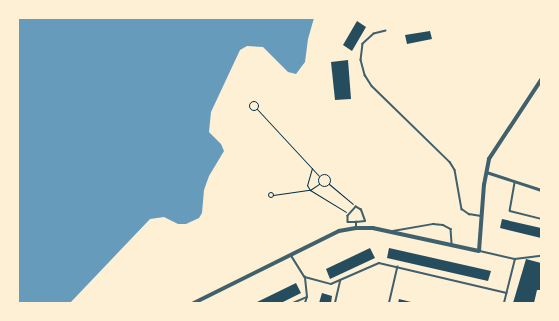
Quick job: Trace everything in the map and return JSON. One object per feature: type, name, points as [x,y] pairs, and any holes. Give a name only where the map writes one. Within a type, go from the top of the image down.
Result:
[{"type":"street","points":[[194,303],[291,254],[339,232],[356,228],[391,232],[479,251],[486,172],[495,147],[541,80]]},
{"type":"street","points":[[486,172],[541,190]]},
{"type":"lane","points":[[386,31],[374,34],[363,44],[361,60],[365,75],[372,86],[450,162],[455,170],[462,209],[469,214],[482,216]]},
{"type":"lane","points":[[516,183],[510,211],[541,219]]},
{"type":"lane","points":[[356,207],[361,210],[365,220],[348,222],[350,214],[356,207]]},
{"type":"lane","points":[[356,222],[356,228]]},
{"type":"lane","points":[[391,232],[433,224],[443,225],[451,229],[452,245]]},
{"type":"lane","points":[[479,251],[515,259],[541,256]]},
{"type":"lane","points":[[291,254],[305,277],[307,297],[305,303]]},
{"type":"lane","points":[[504,303],[515,259]]},
{"type":"lane","points":[[305,277],[331,284],[379,263],[506,293]]},
{"type":"lane","points":[[389,303],[397,267]]},
{"type":"lane","points":[[335,303],[340,280]]},
{"type":"lane","points":[[293,303],[307,297]]},
{"type":"path","points":[[257,109],[250,110],[250,103],[257,103],[257,109],[320,176]]},
{"type":"path","points":[[312,168],[306,184],[310,190],[350,214]]},
{"type":"path","points":[[320,176],[325,174],[329,176],[329,184],[356,207]]},
{"type":"path","points":[[273,195],[310,190],[319,184],[320,176]]},
{"type":"path","points":[[319,184],[324,186],[329,184]]},
{"type":"water","points":[[18,18],[314,18],[308,39],[305,62],[296,74],[288,72],[263,47],[247,46],[240,50],[211,112],[209,132],[221,144],[224,151],[209,176],[204,190],[202,213],[199,218],[186,224],[178,224],[164,217],[150,219],[70,303],[18,303]]},
{"type":"building","points":[[357,21],[366,27],[352,51],[343,45]]},
{"type":"building","points":[[430,31],[432,39],[407,44],[405,35]]},
{"type":"building","points":[[348,60],[351,99],[335,100],[331,62]]},
{"type":"building","points":[[502,219],[541,228],[541,238],[500,228]]},
{"type":"building","points":[[370,248],[375,258],[330,279],[326,269]]},
{"type":"building","points":[[389,248],[491,271],[488,281],[387,258]]},
{"type":"building","points":[[526,259],[541,263],[540,290],[537,290],[534,303],[513,303]]},
{"type":"building","points":[[296,283],[301,293],[281,303],[255,303]]},
{"type":"building","points":[[322,293],[332,296],[331,303],[319,303]]},
{"type":"building","points":[[399,299],[411,302],[411,303],[398,303]]}]
